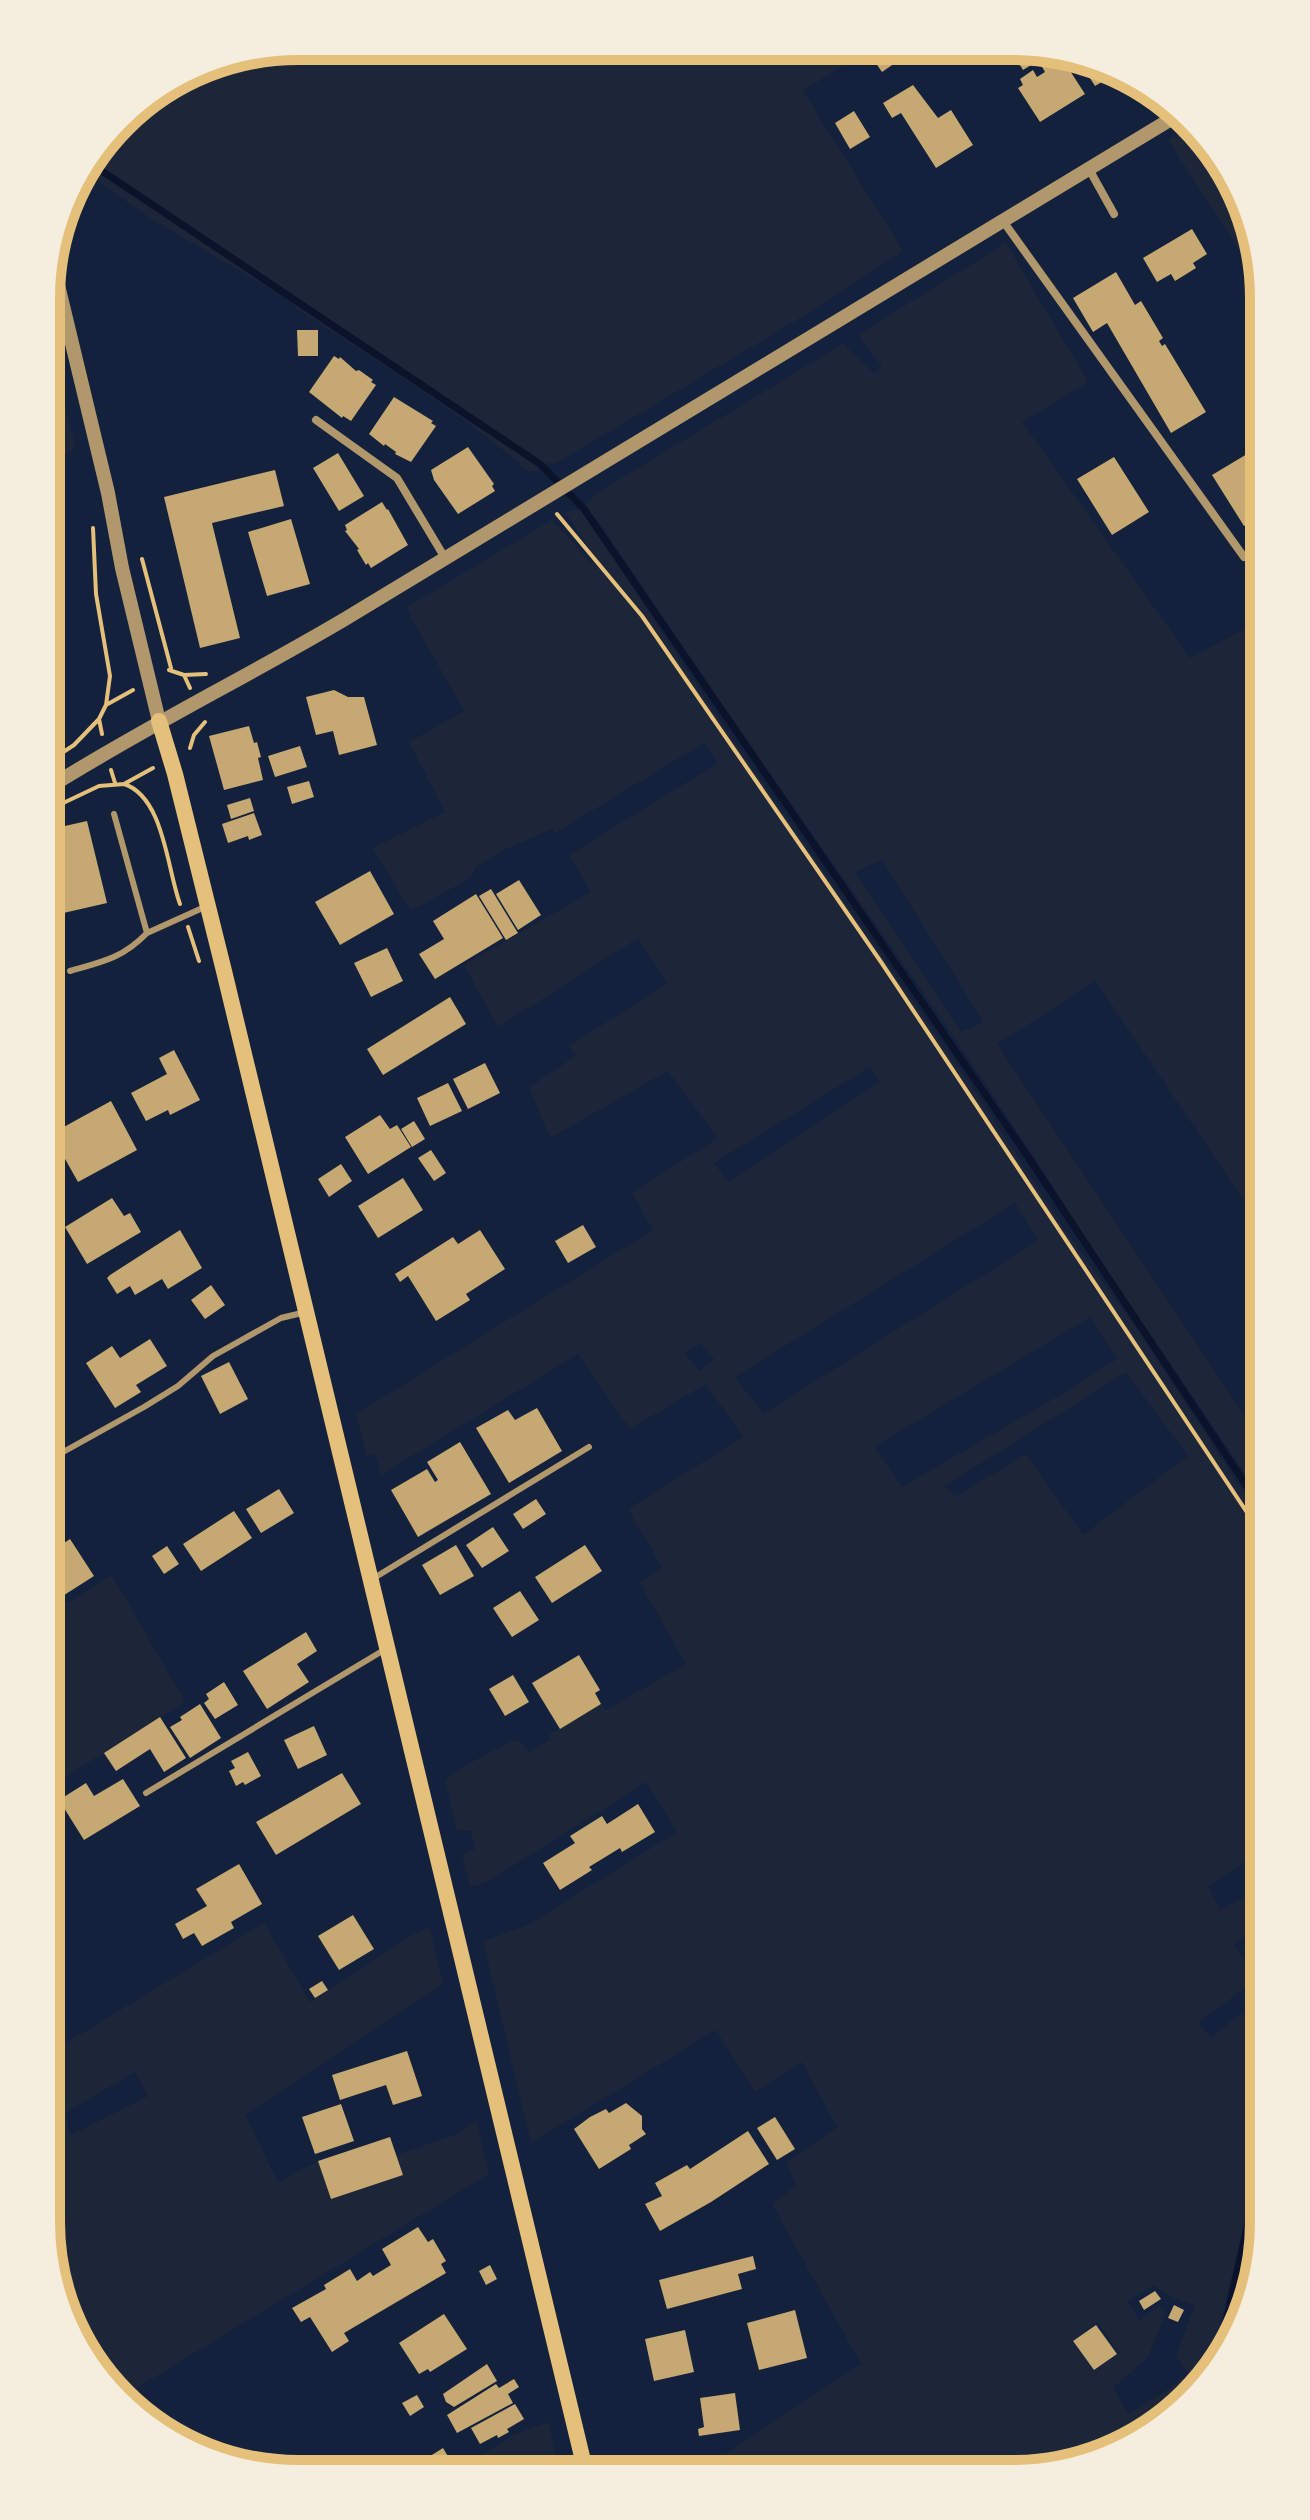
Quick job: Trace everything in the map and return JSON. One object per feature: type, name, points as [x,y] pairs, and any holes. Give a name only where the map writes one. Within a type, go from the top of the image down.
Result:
[{"type":"main road","points":[[159,721],[175,774],[583,2460]]},
{"type":"street","points":[[60,781],[159,721],[264,667],[1170,120]]},
{"type":"street","points":[[1089,169],[1114,214]]},
{"type":"street","points":[[1003,221],[1244,557]]},
{"type":"street","points":[[60,294],[159,721]]},
{"type":"street","points":[[316,420],[397,478],[445,558]]},
{"type":"lane","points":[[114,814],[147,933]]},
{"type":"lane","points":[[70,971],[131,950],[147,933],[207,906]]},
{"type":"lane","points":[[60,1454],[178,1386],[213,1356],[281,1318],[306,1312]]},
{"type":"lane","points":[[371,1579],[589,1447]]},
{"type":"lane","points":[[146,1793],[387,1648]]},
{"type":"path","points":[[556,513],[642,616],[872,949],[1249,1516]]},
{"type":"path","points":[[60,754],[74,745],[99,719],[106,705],[109,666],[96,594],[93,524]]},
{"type":"path","points":[[166,671],[171,668],[184,675],[188,682]]},
{"type":"path","points":[[106,705],[119,698]]},
{"type":"path","points":[[99,719],[101,730]]},
{"type":"path","points":[[189,747],[202,723]]},
{"type":"path","points":[[113,774],[115,783]]},
{"type":"path","points":[[60,806],[99,786],[124,784],[134,778]]},
{"type":"shaded area","points":[[851,60],[803,91],[903,251],[820,306],[555,464],[548,463],[537,471],[528,471],[443,405],[293,306],[294,303],[155,221],[93,179],[100,166],[141,119],[166,100],[221,73],[252,65],[282,61]]},
{"type":"shaded area","points":[[1182,132],[1210,166],[1237,221],[1246,261],[1168,140]]},
{"type":"shaded area","points":[[1006,243],[1088,382],[1022,422],[1190,658],[1250,626],[1250,1209],[1096,981],[997,1044],[1249,1423],[1249,1480],[1099,1259],[946,1025],[596,518],[591,524],[720,720],[982,1101],[1066,1231],[1141,1335],[1249,1502],[1249,1859],[1208,1886],[1221,1910],[1249,1894],[1249,1934],[1234,1944],[1244,1961],[1249,1958],[1249,1985],[1198,2023],[1211,2037],[1249,2008],[1249,2202],[1215,2345],[1201,2367],[1157,2411],[1131,2428],[1089,2447],[1028,2459],[717,2460],[861,2364],[772,2204],[796,2186],[787,2162],[837,2127],[802,2062],[755,2092],[716,2030],[531,2143],[483,1941],[528,1925],[677,1832],[646,1782],[489,1881],[470,1887],[462,1854],[475,1849],[471,1831],[457,1830],[445,1780],[464,1766],[514,1740],[522,1743],[529,1753],[551,1739],[549,1735],[601,1704],[606,1710],[686,1664],[640,1583],[662,1567],[628,1509],[743,1437],[706,1384],[630,1429],[578,1354],[381,1475],[375,1454],[367,1457],[356,1414],[653,1230],[632,1193],[718,1138],[668,1071],[550,1138],[529,1087],[576,1056],[569,1046],[667,984],[638,938],[498,1027],[464,965],[591,892],[569,855],[718,763],[704,743],[555,833],[552,829],[501,851],[475,867],[472,877],[411,911],[373,848],[445,812],[409,742],[464,711],[406,608],[552,520],[591,563],[597,560],[565,512],[582,507],[595,494],[843,344],[874,373],[882,366],[859,334]],"holes":[[[882,860],[983,1022],[961,1032],[855,872]],[[870,1067],[880,1082],[728,1182],[714,1163]],[[1015,1203],[1039,1240],[763,1414],[735,1377]],[[1090,1317],[1117,1359],[902,1487],[874,1447]],[[700,1343],[714,1359],[699,1371],[685,1353]],[[1126,1372],[1188,1456],[1083,1535],[1026,1454],[955,1497],[945,1486]],[[1154,2285],[1166,2295],[1195,2305],[1176,2356],[1188,2373],[1129,2414],[1113,2388],[1148,2357],[1166,2313],[1159,2306],[1140,2320],[1127,2302]],[[1097,2322],[1119,2353],[1094,2372],[1072,2341]]]},
{"type":"shaded area","points":[[60,389],[76,448],[60,457]]},
{"type":"shaded area","points":[[112,1575],[185,1702],[60,1780],[60,1607]]},
{"type":"shaded area","points":[[264,1923],[310,2002],[412,1935],[430,1928],[443,1984],[245,2115],[278,2182],[318,2161],[331,2199],[403,2175],[396,2155],[455,2135],[476,2121],[489,2174],[131,2391],[100,2354],[85,2327],[65,2268],[60,2222],[60,2047]],"holes":[[[135,2072],[148,2096],[71,2135],[65,2113]]]},
{"type":"shaded area","points":[[1249,2202],[1245,2268],[1232,2313],[1218,2340]]},
{"type":"shaded area","points":[[141,2400],[180,2429],[153,2411]]},
{"type":"shaded area","points":[[548,2422],[558,2460],[473,2460],[513,2435]]},
{"type":"building","points":[[874,60],[897,60],[898,61],[882,72]]},
{"type":"building","points":[[1017,60],[1036,62],[1023,70]]},
{"type":"building","points":[[1041,65],[1068,68],[1085,94],[1040,122],[1018,88],[1023,85],[1020,79],[1033,70],[1037,77],[1045,72]]},
{"type":"building","points":[[1086,72],[1105,80],[1095,86]]},
{"type":"building","points":[[913,85],[938,118],[951,110],[973,145],[936,168],[901,113],[892,118],[883,103]]},
{"type":"building","points":[[854,111],[870,137],[850,149],[835,123]]},
{"type":"building","points":[[1192,229],[1207,254],[1193,263],[1196,268],[1175,281],[1171,274],[1157,282],[1143,258]]},
{"type":"building","points":[[1116,272],[1135,305],[1141,301],[1163,338],[1159,341],[1162,346],[1165,344],[1206,412],[1171,433],[1107,323],[1093,332],[1073,298]]},
{"type":"building","points":[[297,330],[318,330],[318,356],[298,356]]},
{"type":"building","points":[[334,356],[359,370],[376,385],[351,421],[342,418],[309,392]]},
{"type":"building","points":[[394,397],[433,421],[431,423],[436,426],[411,462],[369,434]]},
{"type":"building","points":[[468,447],[494,484],[495,491],[458,514],[434,480],[431,470]]},
{"type":"building","points":[[338,453],[364,496],[339,511],[313,468]]},
{"type":"building","points":[[1247,454],[1250,459],[1250,523],[1244,526],[1212,475]]},
{"type":"building","points":[[1114,457],[1149,512],[1112,535],[1077,479]]},
{"type":"building","points":[[275,470],[284,506],[212,523],[240,638],[200,648],[164,497]]},
{"type":"building","points":[[382,502],[408,545],[371,568],[345,531],[345,525]]},
{"type":"building","points":[[291,519],[310,584],[267,596],[248,532]]},
{"type":"building","points":[[334,690],[348,697],[364,697],[377,745],[339,755],[333,731],[316,735],[306,697]]},
{"type":"building","points":[[249,726],[261,757],[258,758],[263,780],[224,790],[209,736]]},
{"type":"building","points":[[300,746],[307,767],[275,777],[268,756]]},
{"type":"building","points":[[309,781],[314,797],[292,804],[287,787]]},
{"type":"building","points":[[250,798],[254,811],[231,819],[227,805]]},
{"type":"building","points":[[254,813],[262,835],[228,843],[222,824]]},
{"type":"building","points":[[87,821],[107,903],[60,914],[60,827]]},
{"type":"building","points":[[370,871],[394,914],[340,945],[315,902]]},
{"type":"building","points":[[519,880],[541,915],[518,930],[496,894]]},
{"type":"building","points":[[491,889],[518,933],[506,940],[479,896]]},
{"type":"building","points":[[476,894],[503,938],[435,979],[419,954],[444,939],[433,921]]},
{"type":"building","points":[[387,948],[403,981],[371,997],[354,963]]},
{"type":"building","points":[[450,997],[466,1024],[383,1075],[367,1049]]},
{"type":"building","points":[[174,1050],[200,1100],[170,1115],[168,1110],[146,1121],[131,1093],[167,1074],[159,1058]]},
{"type":"building","points":[[485,1063],[500,1093],[468,1109],[453,1079]]},
{"type":"building","points":[[448,1083],[462,1111],[430,1126],[417,1098]]},
{"type":"building","points":[[111,1101],[137,1150],[78,1182],[60,1150],[60,1129]]},
{"type":"building","points":[[380,1115],[390,1129],[397,1125],[411,1147],[368,1174],[345,1137]]},
{"type":"building","points":[[414,1121],[425,1139],[412,1147],[401,1129]]},
{"type":"building","points":[[431,1150],[446,1173],[434,1181],[418,1158]]},
{"type":"building","points":[[341,1164],[352,1181],[329,1197],[318,1179]]},
{"type":"building","points":[[403,1178],[423,1210],[378,1238],[358,1206]]},
{"type":"building","points":[[112,1198],[124,1216],[130,1213],[141,1232],[87,1264],[65,1227]]},
{"type":"building","points":[[583,1225],[596,1247],[568,1263],[555,1241]]},
{"type":"building","points":[[180,1230],[202,1268],[168,1289],[162,1279],[135,1295],[130,1286],[117,1294],[107,1278]]},
{"type":"building","points":[[480,1230],[505,1269],[466,1294],[470,1300],[436,1321],[408,1276],[400,1282],[395,1274],[453,1237],[458,1244]]},
{"type":"building","points":[[211,1285],[225,1305],[205,1319],[191,1300]]},
{"type":"building","points":[[150,1339],[167,1366],[136,1385],[141,1392],[115,1408],[86,1363],[112,1346],[120,1358]]},
{"type":"building","points":[[229,1362],[248,1399],[220,1414],[201,1376]]},
{"type":"building","points":[[537,1408],[562,1451],[509,1483],[476,1428],[508,1410],[515,1420]]},
{"type":"building","points":[[460,1442],[491,1494],[418,1537],[391,1490],[427,1469],[435,1482],[438,1480],[427,1462]]},
{"type":"building","points":[[279,1489],[294,1513],[261,1533],[246,1509]]},
{"type":"building","points":[[536,1499],[546,1514],[523,1529],[513,1514]]},
{"type":"building","points":[[234,1511],[252,1538],[201,1571],[183,1544]]},
{"type":"building","points":[[493,1527],[509,1551],[482,1568],[466,1545]]},
{"type":"building","points":[[70,1539],[94,1576],[60,1598],[60,1546]]},
{"type":"building","points":[[456,1545],[474,1576],[440,1595],[422,1565]]},
{"type":"building","points":[[585,1545],[602,1571],[552,1603],[535,1577]]},
{"type":"building","points":[[167,1546],[179,1564],[164,1574],[152,1556]]},
{"type":"building","points":[[520,1591],[539,1620],[512,1637],[493,1608]]},
{"type":"building","points":[[306,1632],[317,1651],[297,1664],[309,1682],[267,1709],[243,1671]]},
{"type":"building","points":[[579,1655],[600,1690],[595,1693],[601,1704],[560,1729],[532,1683]]},
{"type":"building","points":[[513,1675],[529,1702],[505,1716],[489,1689]]},
{"type":"building","points":[[224,1682],[238,1705],[215,1719],[204,1703],[209,1699],[206,1694]]},
{"type":"building","points":[[200,1704],[221,1738],[190,1758],[170,1727]]},
{"type":"building","points":[[160,1717],[186,1758],[164,1772],[150,1749],[116,1771],[104,1753]]},
{"type":"building","points":[[314,1726],[327,1755],[298,1769],[284,1740]]},
{"type":"building","points":[[248,1752],[261,1776],[245,1785],[243,1782],[236,1786],[229,1771],[235,1768],[231,1761]]},
{"type":"building","points":[[342,1773],[361,1804],[276,1855],[256,1822]]},
{"type":"building","points":[[123,1779],[140,1806],[84,1840],[60,1799],[86,1783],[94,1796]]},
{"type":"building","points":[[638,1804],[655,1832],[622,1852],[620,1848],[560,1890],[543,1863],[575,1843],[570,1836],[602,1816],[607,1824]]},
{"type":"building","points":[[239,1864],[262,1904],[231,1922],[234,1928],[202,1946],[194,1933],[183,1939],[175,1924],[207,1906],[196,1889]]},
{"type":"building","points":[[353,1915],[374,1949],[339,1970],[318,1936]]},
{"type":"building","points":[[322,1981],[328,1990],[315,1998],[309,1989]]},
{"type":"building","points":[[407,2051],[422,2096],[393,2105],[386,2085],[340,2100],[332,2075]]},
{"type":"building","points":[[626,2103],[642,2116],[642,2129],[646,2134],[629,2145],[631,2149],[599,2169],[574,2129],[606,2109],[609,2113]]},
{"type":"building","points":[[341,2104],[354,2141],[315,2154],[302,2117]]},
{"type":"building","points":[[775,2117],[795,2149],[777,2160],[757,2128]]},
{"type":"building","points":[[748,2131],[769,2164],[660,2231],[645,2204],[662,2196],[655,2183],[687,2165],[690,2169]]},
{"type":"building","points":[[390,2137],[403,2175],[331,2199],[318,2161]]},
{"type":"building","points":[[418,2227],[428,2242],[433,2239],[446,2261],[441,2264],[446,2273],[344,2333],[349,2341],[332,2352],[310,2317],[301,2322],[292,2308],[326,2289],[324,2285],[350,2269],[357,2281],[370,2272],[373,2276],[391,2265],[382,2249]]},
{"type":"building","points":[[753,2256],[756,2269],[738,2274],[742,2289],[667,2309],[659,2280]]},
{"type":"building","points":[[490,2265],[497,2279],[486,2285],[479,2271]]},
{"type":"building","points":[[1155,2291],[1161,2299],[1144,2310],[1139,2301]]},
{"type":"building","points":[[1174,2305],[1184,2310],[1178,2322],[1168,2318]]},
{"type":"building","points":[[795,2310],[807,2358],[759,2370],[747,2323]]},
{"type":"building","points":[[444,2314],[467,2349],[430,2372],[428,2369],[419,2374],[399,2343]]},
{"type":"building","points":[[1096,2325],[1117,2354],[1094,2370],[1073,2341]]},
{"type":"building","points":[[685,2330],[694,2372],[654,2381],[645,2339]]},
{"type":"building","points":[[487,2364],[497,2381],[454,2407],[446,2402],[443,2394]]},
{"type":"building","points":[[514,2379],[519,2387],[508,2394],[513,2403],[457,2433],[447,2415],[496,2384],[499,2388]]},
{"type":"building","points":[[735,2393],[740,2430],[699,2436],[698,2429],[704,2427],[700,2398]]},
{"type":"building","points":[[417,2395],[424,2407],[410,2416],[402,2403]]},
{"type":"building","points":[[515,2404],[524,2419],[507,2429],[509,2432],[480,2444],[471,2428]]},
{"type":"building","points":[[443,2448],[450,2460],[428,2460]]},
{"type":"waterway","points":[[99,169],[540,464],[584,509],[1020,1145],[1249,1490]]}]
